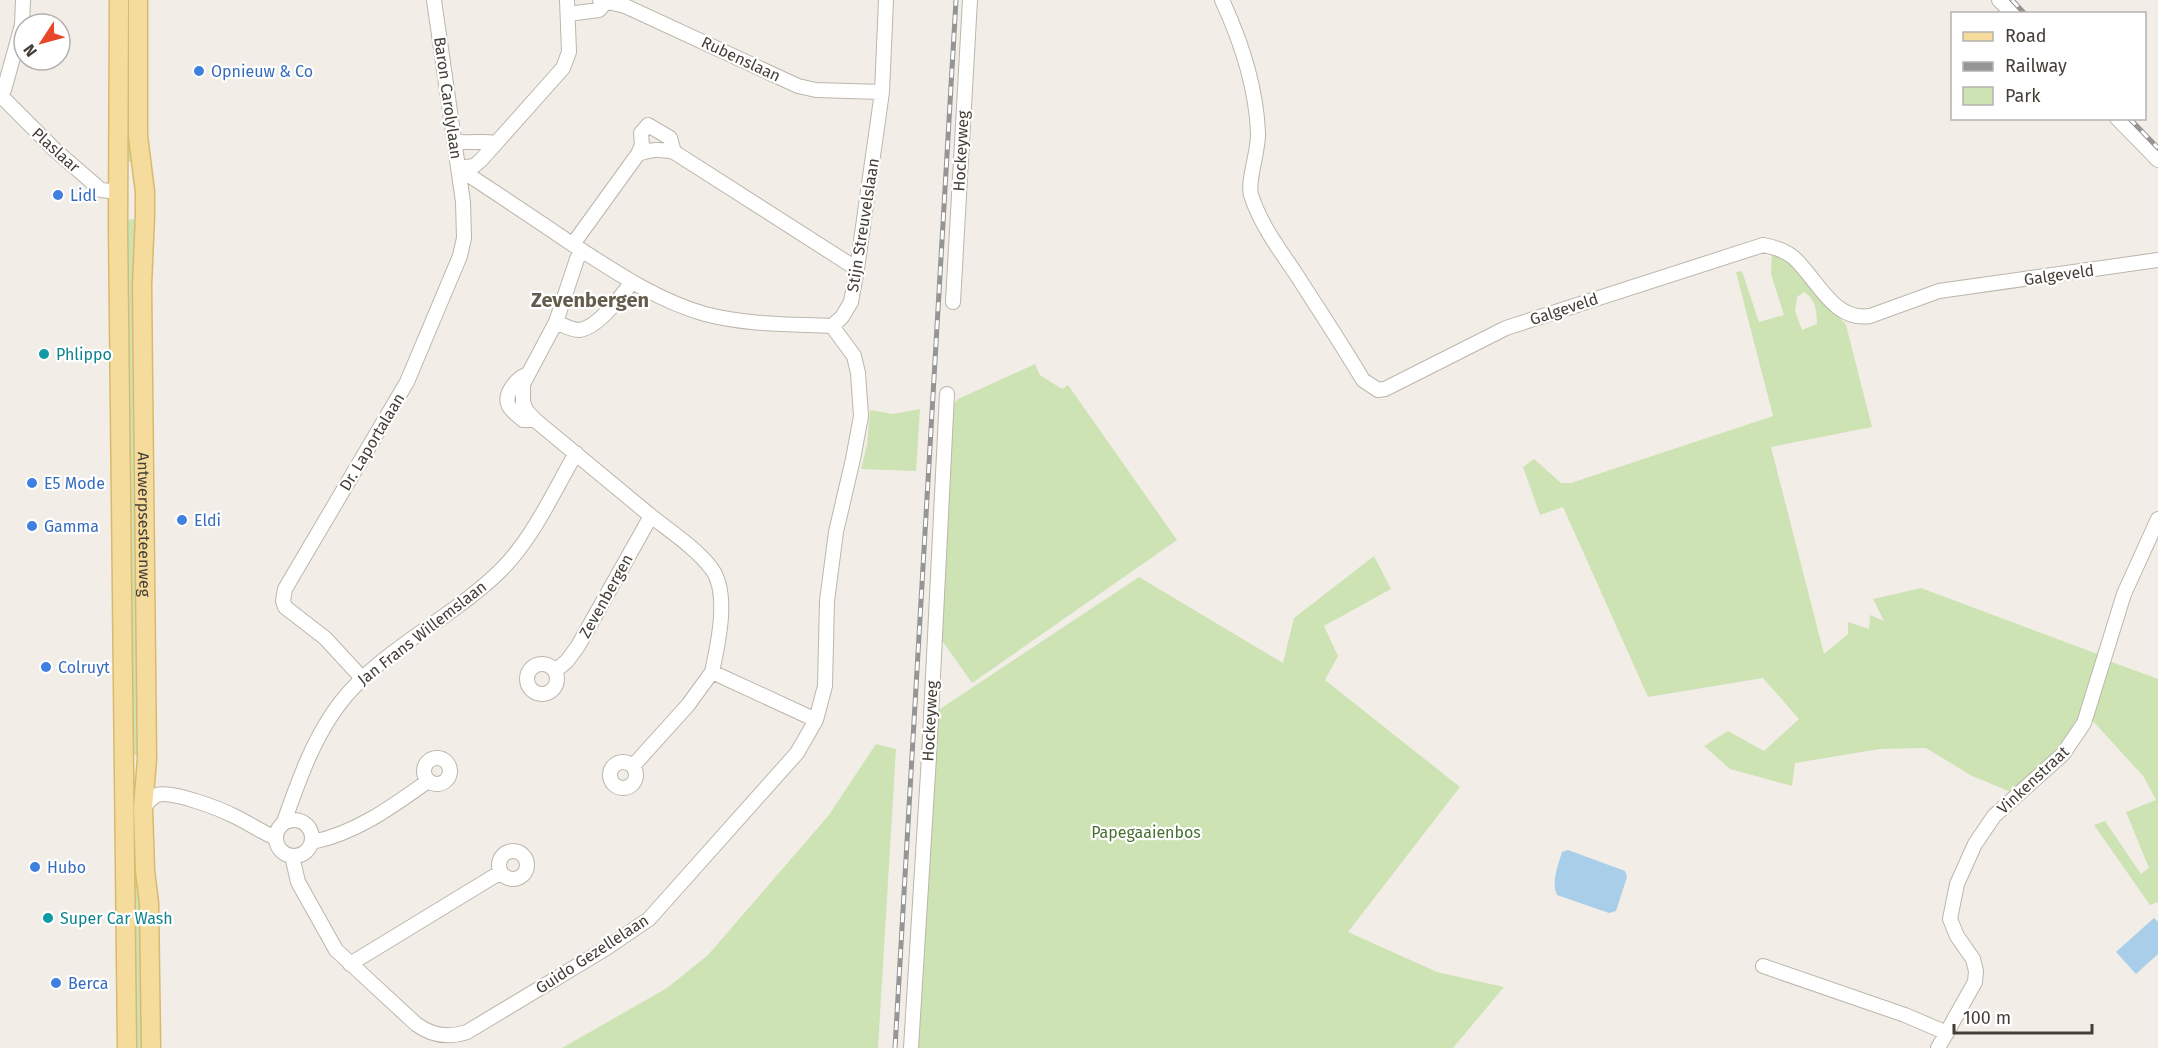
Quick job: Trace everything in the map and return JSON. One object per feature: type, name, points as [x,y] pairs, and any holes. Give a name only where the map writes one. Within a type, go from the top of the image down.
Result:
[{"type":"main road","name":"Antwerpsesteenweg","points":[[120,0],[118,213],[127,1048]]},
{"type":"main road","name":"Antwerpsesteenweg","points":[[138,0],[138,136],[145,192],[142,285],[147,759],[143,808],[145,871],[149,903],[151,1048]]},
{"type":"main road","points":[[118,213],[123,204],[130,200],[138,203],[145,214]]},
{"type":"street","name":"Plaslaar","points":[[23,0],[22,25],[4,90],[0,93],[55,150],[101,190],[119,192]]},
{"type":"street","name":"Baron Carolylaan","points":[[434,0],[458,168],[632,282],[666,300],[707,314],[759,323],[832,326]]},
{"type":"street","name":"Stijn Streuvelslaan","points":[[832,326],[842,317],[851,302],[857,268],[882,92],[886,0]]},
{"type":"street","name":"Hockeyweg","points":[[953,302],[970,0]]},
{"type":"street","name":"Galgeveld","points":[[1222,0],[1250,75],[1257,118],[1258,146],[1250,193],[1255,206],[1273,239],[1363,380],[1378,390],[1385,389],[1506,328],[1763,244],[1778,247],[1793,257],[1833,303],[1846,313],[1859,318],[1940,291],[2158,260]]},
{"type":"street","points":[[2000,0],[2011,12]]},
{"type":"street","name":"Rubenslaan","points":[[567,7],[599,10],[602,1],[625,6],[798,86],[816,90],[882,92]]},
{"type":"street","points":[[458,168],[474,166],[563,68],[569,52],[567,7]]},
{"type":"street","points":[[2119,120],[2158,160]]},
{"type":"street","points":[[633,766],[688,705],[712,672],[717,649],[722,598],[718,578],[711,567],[700,557],[535,420],[526,410],[522,391],[528,374],[556,322],[577,259],[578,247],[638,154],[642,144],[641,133],[648,125],[670,138],[674,152]]},
{"type":"street","points":[[454,141],[496,143]]},
{"type":"street","points":[[638,154],[653,149],[674,152],[857,268]]},
{"type":"street","name":"Dr. Laportalaan","points":[[362,678],[325,638],[285,607],[283,594],[407,382],[460,256],[464,238],[463,202],[458,168]]},
{"type":"street","points":[[463,202],[483,184]]},
{"type":"street","points":[[556,322],[572,329],[580,330],[590,327],[610,309],[632,282]]},
{"type":"street","points":[[712,672],[816,720],[825,686],[827,601],[836,532],[854,459],[861,416],[858,373],[854,356],[832,326]]},
{"type":"street","name":"Hockeyweg","points":[[911,1048],[929,757],[947,394]]},
{"type":"street","name":"Jan Frans Willemslaan","points":[[284,822],[294,794],[326,724],[340,703],[362,678],[503,568],[521,547],[576,453]]},
{"type":"street","name":"Zevenbergen","points":[[555,671],[567,661],[578,646],[651,516]]},
{"type":"street","name":"Vinkenstraat","points":[[1938,1048],[1975,982],[1976,971],[1973,958],[1957,936],[1950,919],[1957,884],[1976,844],[1994,816],[2063,754],[2084,723],[2124,594],[2158,519]]},
{"type":"street","name":"Guido Gezellelaan","points":[[159,794],[172,795],[208,806],[234,816],[258,831],[276,838],[281,850],[292,856],[298,882],[336,950],[424,1030],[445,1036],[467,1032],[605,949],[649,919],[797,753],[816,720]]},
{"type":"street","points":[[143,808],[159,794],[144,779]]},
{"type":"street","points":[[312,842],[332,838],[372,818],[392,807],[428,781]]},
{"type":"street","points":[[276,838],[278,829],[284,822],[293,819],[303,821],[310,828],[312,842],[306,852],[292,856]]},
{"type":"street","points":[[350,964],[501,872]]},
{"type":"street","points":[[1763,966],[1905,1015],[1947,1033]]},
{"type":"green space","points":[[124,0],[132,0],[136,161],[125,162]]},
{"type":"green space","points":[[135,219],[140,755],[132,755],[125,220]]},
{"type":"green space","points":[[1772,249],[1797,266],[1846,325],[1872,427],[1771,447],[1824,654],[1848,634],[1848,622],[1869,629],[1870,615],[1884,621],[1873,599],[1921,588],[2100,655],[2082,712],[2068,741],[2011,792],[1972,776],[1926,748],[1880,749],[1795,763],[1792,786],[1730,769],[1704,746],[1728,731],[1764,751],[1799,719],[1763,678],[1648,697],[1563,507],[1540,515],[1523,467],[1534,459],[1561,483],[1571,483],[1773,416],[1736,272],[1742,271],[1759,322],[1784,315],[1771,274]],"holes":[[[1804,292],[1815,306],[1817,324],[1802,330],[1795,311],[1797,297]]]},
{"type":"green space","points":[[1035,364],[1040,375],[1062,389],[1068,385],[1177,540],[972,683],[941,639],[951,407],[958,399]]},
{"type":"green space","points":[[920,409],[916,471],[861,469],[867,445],[870,410],[893,414]]},
{"type":"green space","name":"Papegaaienbos","points":[[1374,556],[1391,589],[1324,626],[1338,656],[1325,680],[1460,787],[1348,932],[1437,972],[1504,987],[1453,1048],[917,1048],[937,711],[1139,577],[1283,663],[1294,618]]},
{"type":"green space","points":[[2109,661],[2158,679],[2158,902],[2150,905],[2094,825],[2105,821],[2141,874],[2149,868],[2126,812],[2156,800],[2144,777],[2092,720]]},
{"type":"green space","points":[[876,744],[896,749],[878,1048],[562,1048],[667,988],[708,955],[829,815]]},
{"type":"green space","points":[[132,817],[139,817],[142,1048],[134,1048]]},
{"type":"water","points":[[1568,850],[1625,871],[1627,877],[1616,911],[1609,913],[1557,895],[1555,880],[1557,868],[1562,852]]},
{"type":"water","points":[[2154,918],[2158,922],[2158,954],[2136,974],[2116,952]]},
{"type":"railway","points":[[895,1048],[956,0]]},
{"type":"railway","points":[[2012,0],[2023,12]]},
{"type":"railway","points":[[2131,120],[2158,148]]},
{"type":"place","name":"Opnieuw & Co","points":[[199,71]]},
{"type":"place","name":"Lidl","points":[[58,195]]},
{"type":"place","name":"Phlippo","points":[[44,354]]},
{"type":"place","name":"E5 Mode","points":[[32,483]]},
{"type":"place","name":"Eldi","points":[[182,520]]},
{"type":"place","name":"Gamma","points":[[32,526]]},
{"type":"place","name":"Colruyt","points":[[46,667]]},
{"type":"place","name":"Hubo","points":[[35,867]]},
{"type":"place","name":"Super Car Wash","points":[[48,918]]},
{"type":"place","name":"Berca","points":[[56,983]]},
{"type":"district","name":"Zevenbergen","points":[[590,300]]}]
